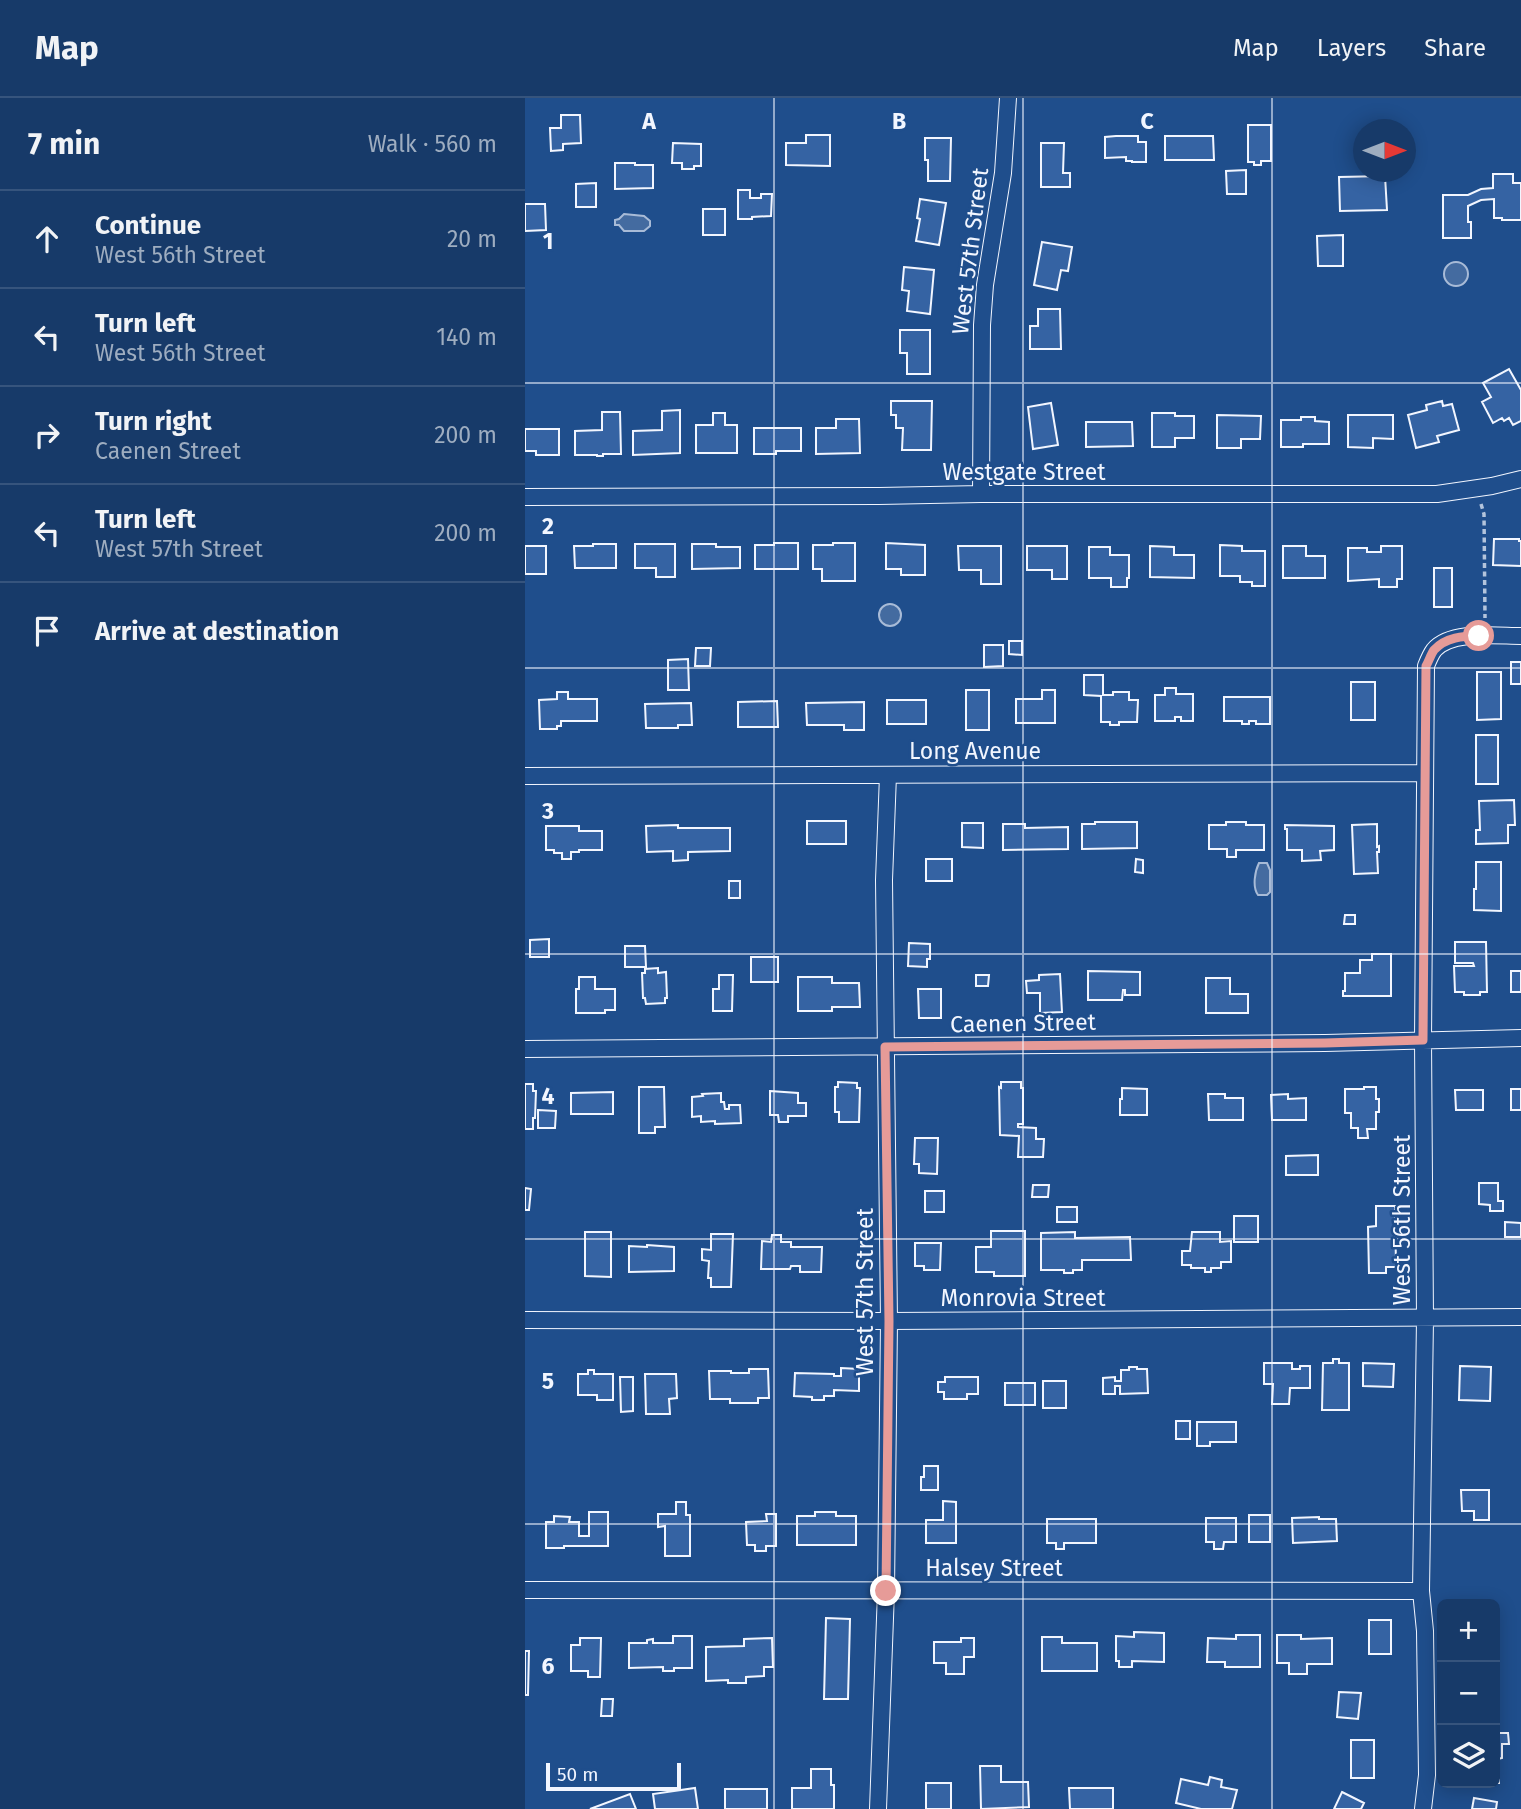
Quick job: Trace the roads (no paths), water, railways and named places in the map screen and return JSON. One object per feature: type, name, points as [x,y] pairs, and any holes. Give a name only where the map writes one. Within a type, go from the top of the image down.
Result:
[{"type":"street","name":"West 57th Street","points":[[981,494],[982,325],[985,285],[1003,173],[1008,98]]},
{"type":"street","name":"Westgate Street","points":[[525,497],[1437,494],[1521,479]]},
{"type":"street","name":"West 56th Street","points":[[1423,1809],[1427,1775],[1425,1631],[1421,1591],[1425,1319],[1423,1040],[1426,666],[1434,650],[1448,640],[1465,636],[1521,636]]},
{"type":"street","name":"Long Avenue","points":[[525,776],[1425,773]]},
{"type":"street","name":"West 57th Street","points":[[879,1809],[886,1591],[889,1321],[884,880],[888,775]]},
{"type":"street","name":"Caenen Street","points":[[525,1049],[1325,1043],[1521,1038]]},
{"type":"street","name":"Monrovia Street","points":[[525,1320],[1521,1317]]},
{"type":"street","name":"Halsey Street","points":[[525,1590],[1421,1591]]},
{"type":"water","points":[[624,214],[644,216],[650,221],[650,226],[644,231],[624,231],[619,225],[615,225],[615,220]]},
{"type":"water","points":[[1456,262],[1465,265],[1468,274],[1465,283],[1456,286],[1447,283],[1444,274],[1447,265]]},
{"type":"water","points":[[890,604],[898,607],[901,615],[898,623],[890,626],[882,623],[879,615],[882,607]]},
{"type":"water","points":[[1259,863],[1267,863],[1270,870],[1270,892],[1267,895],[1258,895],[1255,888]]}]
